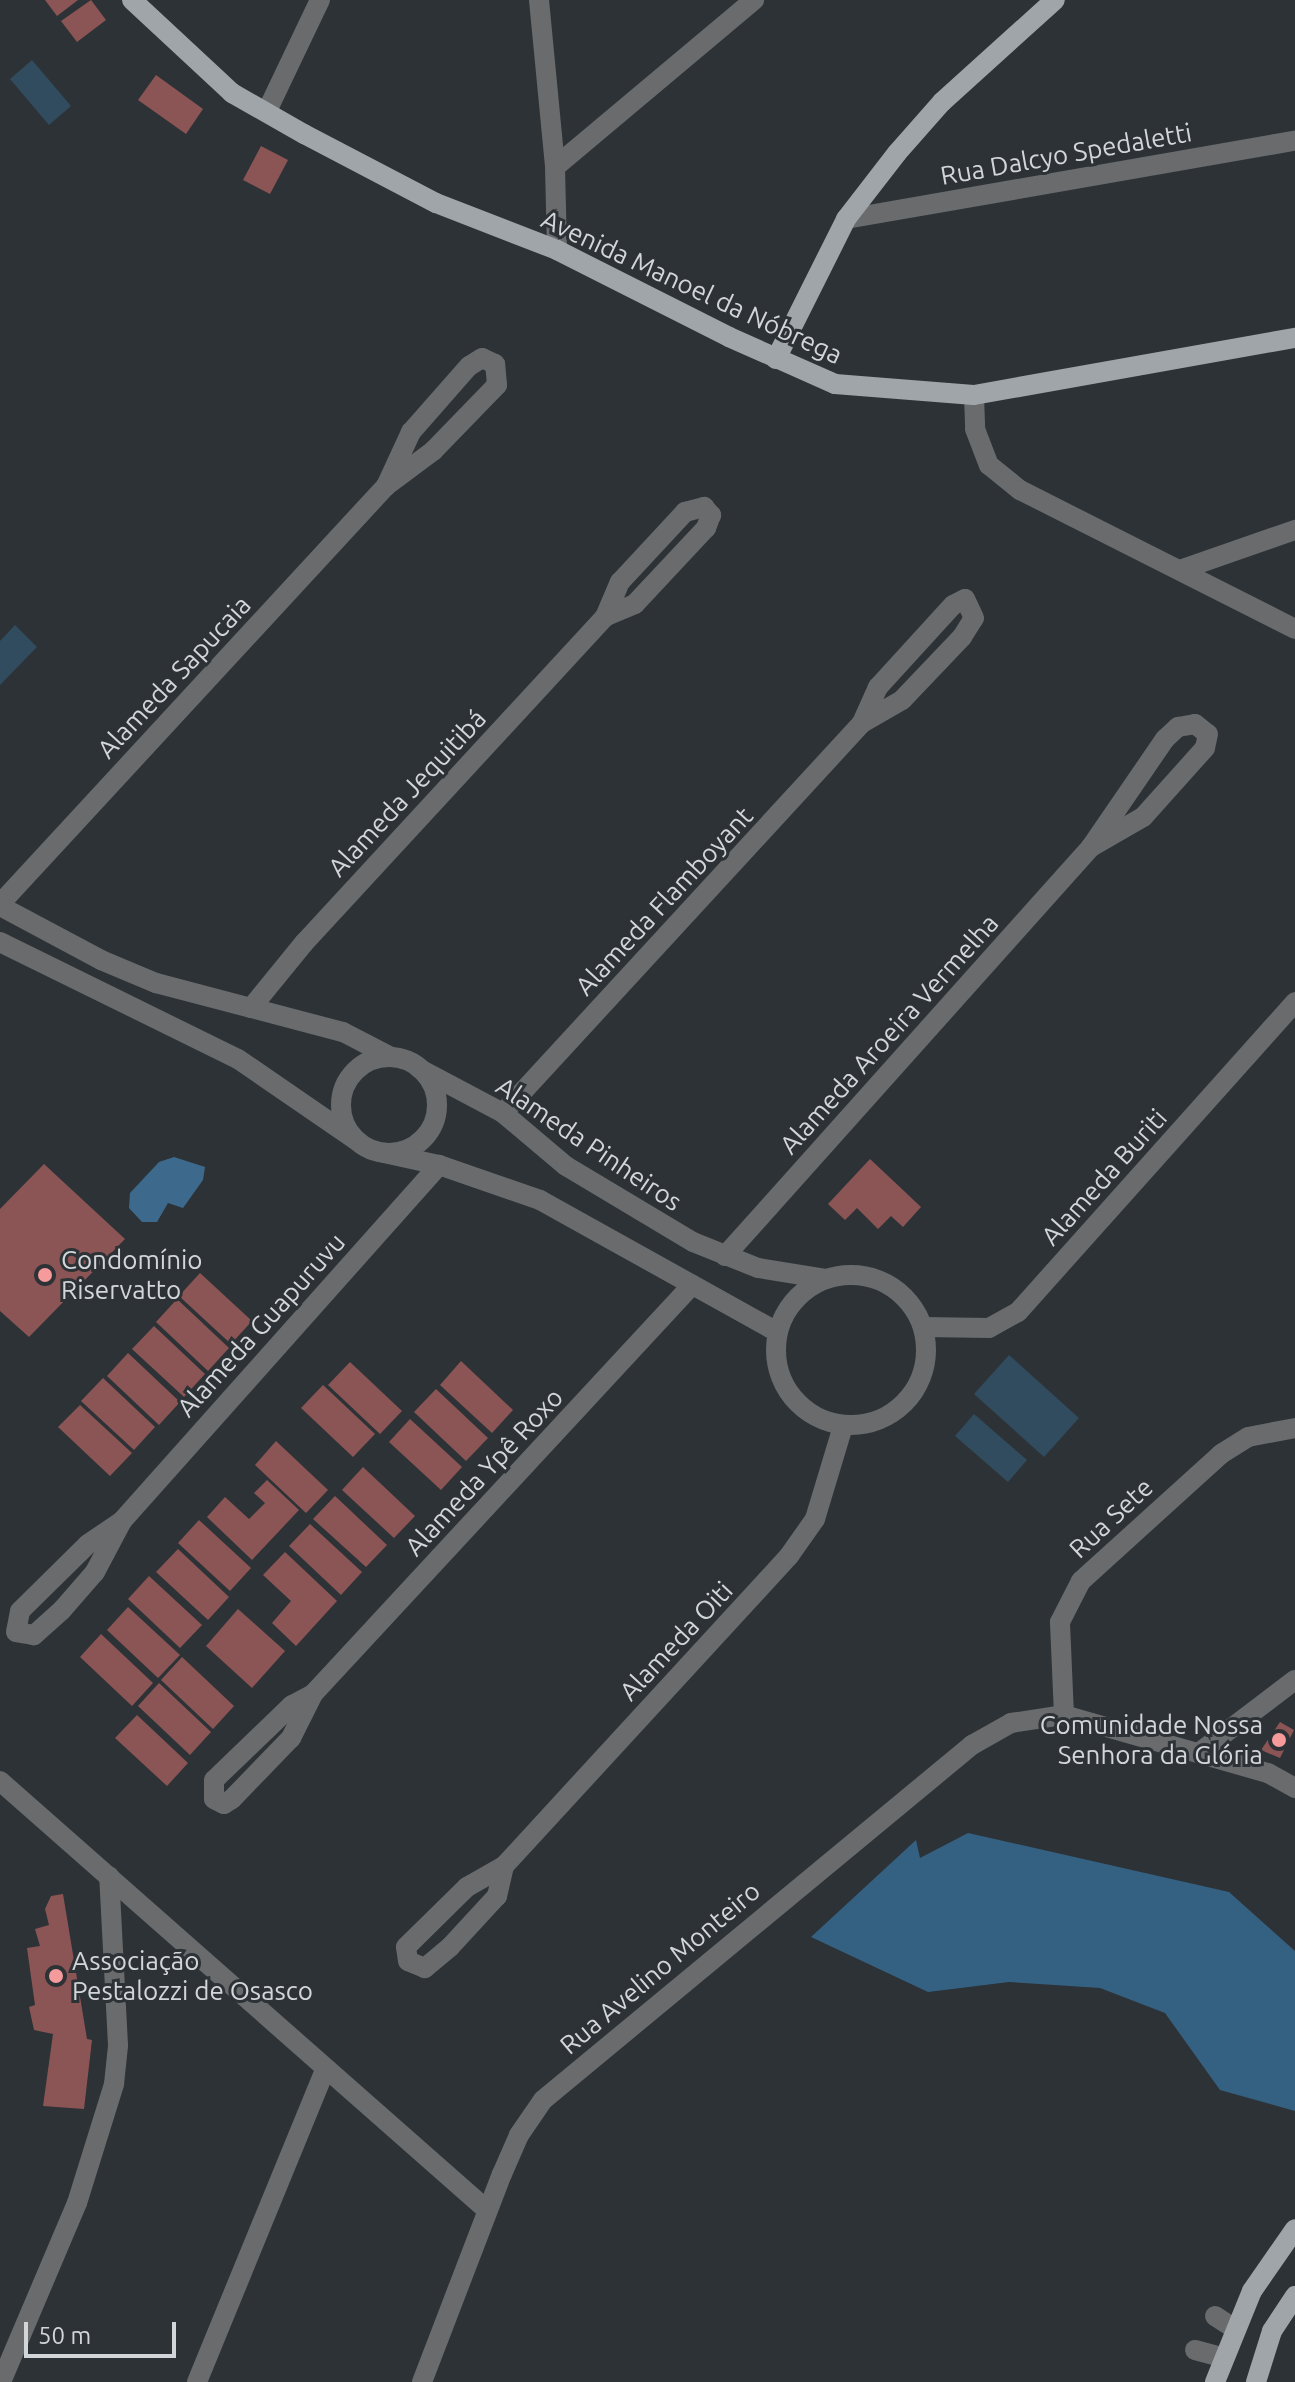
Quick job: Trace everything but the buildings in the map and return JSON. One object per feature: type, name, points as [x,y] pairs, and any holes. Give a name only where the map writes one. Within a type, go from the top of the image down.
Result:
[{"type":"main road","name":"Avenida Manoel da Nóbrega","points":[[132,0],[232,93],[436,203],[557,250],[776,359],[835,384],[974,395],[1295,338]]},
{"type":"main road","points":[[776,359],[846,219],[942,102],[1055,0]]},
{"type":"main road","points":[[1215,2382],[1252,2291],[1295,2229]]},
{"type":"main road","points":[[1256,2382],[1272,2331],[1295,2296]]},
{"type":"street","points":[[267,111],[320,0]]},
{"type":"street","points":[[539,0],[555,167],[557,250]]},
{"type":"street","points":[[555,167],[754,0]]},
{"type":"street","name":"Rua Dalcyo Spedaletti","points":[[846,219],[1295,141]]},
{"type":"street","name":"Alameda Sapucaia","points":[[0,905],[386,486],[433,451],[497,385],[499,373],[490,359],[469,366],[411,432],[386,486]]},
{"type":"street","points":[[974,395],[975,429],[989,465],[1020,490],[1295,629]]},
{"type":"street","name":"Alameda Jequitibá","points":[[251,1008],[304,943],[605,617],[620,582],[685,512],[704,507],[711,515],[706,528],[635,604],[605,617]]},
{"type":"street","points":[[1180,570],[1295,530]]},
{"type":"street","name":"Alameda Flamboyant","points":[[503,1113],[862,723],[902,700],[962,637],[974,618],[965,599],[953,605],[878,687],[862,723]]},
{"type":"street","name":"Alameda Aroeira Vermelha","points":[[725,1256],[1091,847],[1165,739],[1178,727],[1195,724],[1208,734],[1205,748],[1143,817],[1091,847]]},
{"type":"street","points":[[0,905],[101,960],[156,983],[343,1032],[420,1069],[435,1094],[433,1124],[413,1147],[384,1153]]},
{"type":"street","points":[[0,942],[238,1059],[356,1140],[384,1153],[439,1165],[540,1200],[777,1332]]},
{"type":"street","name":"Alameda Buriti","points":[[923,1327],[989,1328],[1018,1312],[1295,1002]]},
{"type":"street","points":[[356,1140],[341,1111],[348,1079],[360,1067],[391,1057]]},
{"type":"street","name":"Alameda Pinheiros","points":[[420,1069],[503,1113],[566,1166],[669,1229],[758,1268],[825,1279]]},
{"type":"street","name":"Alameda Guapuruvu","points":[[122,1521],[88,1544],[20,1611],[16,1632],[34,1635],[62,1610],[95,1572],[122,1521],[439,1165]]},
{"type":"street","points":[[849,1274],[884,1283],[912,1306],[923,1327],[922,1377],[910,1398],[891,1415],[868,1424],[843,1426],[818,1419],[797,1404],[782,1383],[775,1358],[777,1332],[787,1309],[825,1279],[849,1274]]},
{"type":"street","name":"Alameda Ypê Roxo","points":[[313,1694],[292,1705],[214,1780],[214,1799],[224,1804],[243,1789],[291,1738],[313,1694],[692,1285]]},
{"type":"street","name":"Alameda Oiti","points":[[504,1866],[497,1896],[450,1947],[425,1968],[408,1961],[406,1947],[467,1887],[504,1866],[804,1538],[823,1500],[843,1426]]},
{"type":"street","name":"Rua Sete","points":[[1064,1715],[1060,1622],[1081,1581],[1221,1454],[1248,1437],[1295,1428]]},
{"type":"street","points":[[1200,1752],[1295,1680]]},
{"type":"street","points":[[1064,1715],[1268,1773],[1295,1788]]},
{"type":"street","name":"Rua Avelino Monteiro","points":[[422,2382],[519,2135],[555,2088],[972,1745],[1011,1723],[1064,1715]]},
{"type":"street","points":[[0,1781],[487,2210]]},
{"type":"street","points":[[1,2382],[77,2203],[114,2084],[118,2045],[109,1876]]},
{"type":"street","points":[[197,2382],[325,2070]]},
{"type":"street","points":[[1215,2316],[1235,2329]]},
{"type":"street","points":[[1195,2350],[1224,2358]]},
{"type":"shaded area","points":[[32,60],[71,106],[49,125],[10,79]]},
{"type":"shaded area","points":[[15,625],[37,647],[0,685],[0,641]]},
{"type":"shaded area","points":[[174,1157],[205,1167],[203,1180],[183,1208],[168,1203],[157,1222],[142,1222],[129,1208],[130,1193],[159,1162]]},
{"type":"shaded area","points":[[1009,1355],[1079,1418],[1044,1457],[974,1394]]},
{"type":"shaded area","points":[[974,1414],[1027,1460],[1008,1482],[955,1436]]},
{"type":"shaded area","points":[[968,1833],[1229,1892],[1295,1951],[1295,2111],[1220,2090],[1165,2013],[1100,1988],[1009,1982],[928,1992],[811,1937],[916,1840],[920,1858]]},
{"type":"place","name":"Condomínio Riservatto","points":[[45,1275]]},
{"type":"place","name":"Comunidade Nossa Senhora da Glória","points":[[1279,1740]]},
{"type":"place","name":"Associação Pestalozzi de Osasco","points":[[56,1976]]}]
